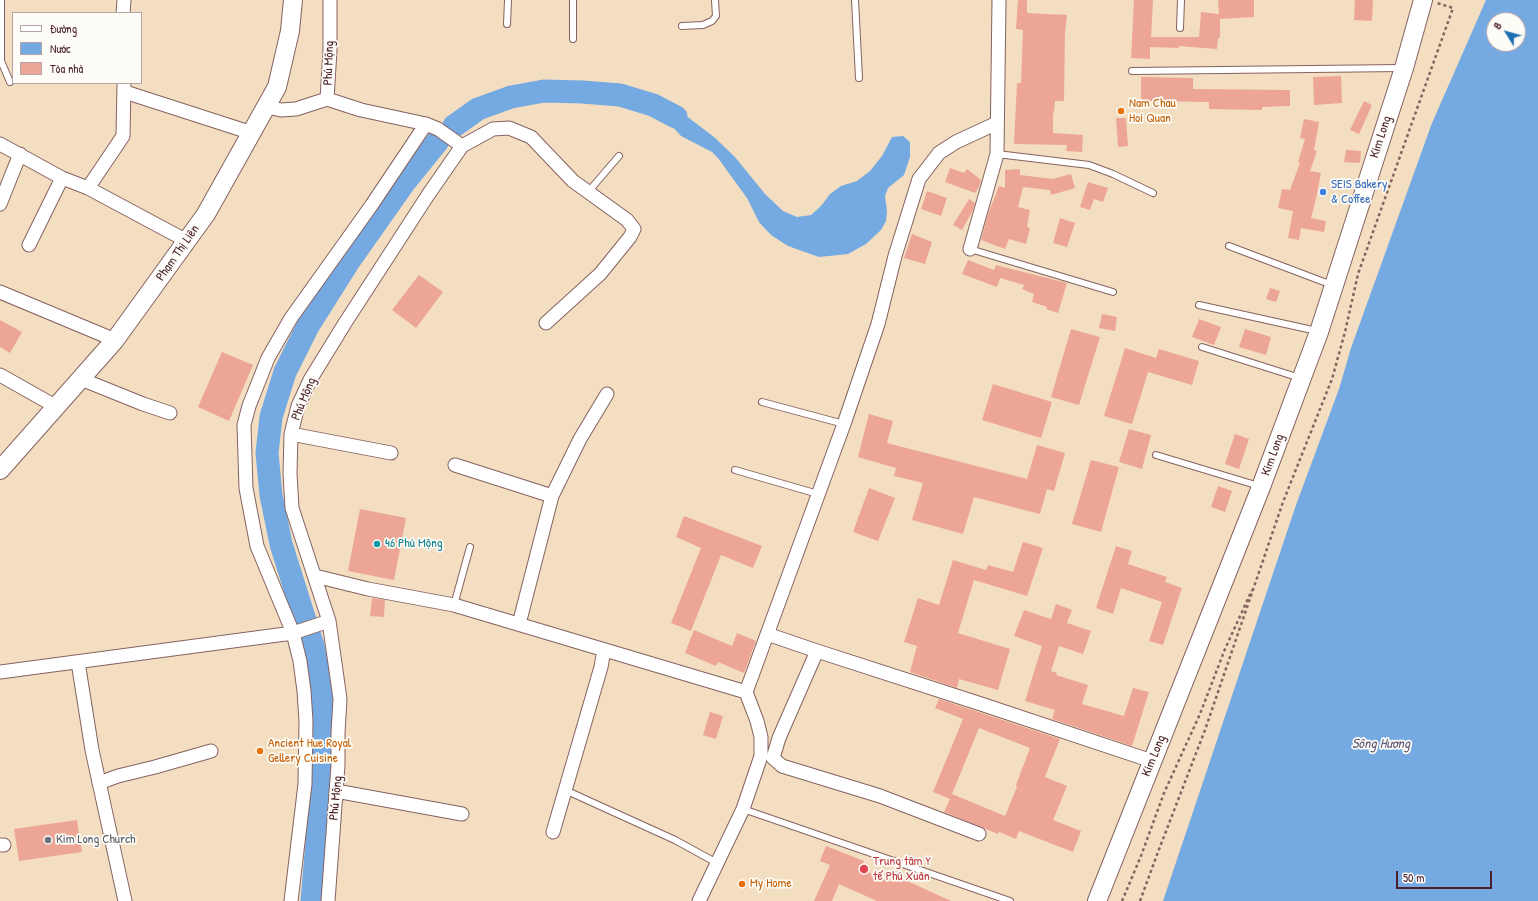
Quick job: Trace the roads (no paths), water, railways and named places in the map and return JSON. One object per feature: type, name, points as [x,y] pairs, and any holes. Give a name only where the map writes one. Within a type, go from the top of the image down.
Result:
[{"type":"main road","name":"Phạm Thị Liên","points":[[0,470],[55,406],[115,340],[206,214],[277,87],[284,60],[293,0]]},
{"type":"main road","name":"Kim Long","points":[[1097,901],[1261,487],[1319,332],[1404,68],[1428,1]]},
{"type":"street","points":[[123,12],[124,0]]},
{"type":"street","name":"Phú Mộng","points":[[328,901],[338,765],[340,699],[315,576],[292,508],[290,474],[291,434],[298,406],[321,361],[376,273],[462,146],[438,129],[426,124],[361,110],[327,99],[330,0]]},
{"type":"street","points":[[970,249],[997,154],[999,0]]},
{"type":"street","points":[[88,188],[123,136],[125,87],[252,133]]},
{"type":"street","points":[[267,107],[281,110],[296,109],[327,99]]},
{"type":"street","points":[[699,901],[743,809],[761,756],[762,745],[759,727],[746,692],[844,424],[878,324],[899,242],[919,179],[939,153],[956,142],[997,123]]},
{"type":"street","points":[[292,901],[305,784],[306,721],[300,661],[297,632],[257,546],[246,488],[244,425],[249,406],[268,358],[291,318],[371,206],[426,124]]},
{"type":"street","points":[[462,146],[493,130],[509,128],[531,137],[573,181],[627,220],[634,229],[630,237],[600,274],[546,323]]},
{"type":"street","points":[[0,144],[62,178],[88,188],[187,241]]},
{"type":"street","points":[[0,204],[20,154]]},
{"type":"street","points":[[30,245],[62,178]]},
{"type":"street","points":[[0,292],[115,340]]},
{"type":"street","points":[[0,375],[55,406]]},
{"type":"street","points":[[81,379],[143,404],[170,413]]},
{"type":"street","points":[[519,624],[552,496],[580,439],[607,394]]},
{"type":"street","points":[[291,434],[391,453]]},
{"type":"street","points":[[455,465],[552,496]]},
{"type":"street","points":[[315,576],[368,589],[454,605],[746,692]]},
{"type":"street","points":[[0,672],[297,632],[324,623]]},
{"type":"street","points":[[767,634],[1152,761]]},
{"type":"street","points":[[553,832],[601,667],[604,650]]},
{"type":"street","points":[[817,651],[779,738],[773,758],[782,766],[880,796],[979,834]]},
{"type":"street","points":[[78,662],[92,750],[125,901]]},
{"type":"street","points":[[99,783],[118,776],[211,751]]},
{"type":"street","points":[[336,790],[462,814]]},
{"type":"lane","points":[[1,0],[1,61],[10,82]]},
{"type":"lane","points":[[507,24],[508,0]]},
{"type":"lane","points":[[573,0],[573,39]]},
{"type":"lane","points":[[682,26],[703,25],[712,21],[716,16],[715,0]]},
{"type":"lane","points":[[854,0],[859,78]]},
{"type":"lane","points":[[1180,28],[1181,0]]},
{"type":"lane","points":[[1132,71],[1404,68]]},
{"type":"lane","points":[[997,154],[1089,165],[1113,174],[1154,193]]},
{"type":"lane","points":[[588,192],[619,156]]},
{"type":"lane","points":[[1229,246],[1334,285]]},
{"type":"lane","points":[[970,249],[1113,292]]},
{"type":"lane","points":[[1199,305],[1319,332]]},
{"type":"lane","points":[[1202,347],[1301,378]]},
{"type":"lane","points":[[762,402],[844,424]]},
{"type":"lane","points":[[1156,455],[1261,487]]},
{"type":"lane","points":[[735,470],[818,494]]},
{"type":"lane","points":[[454,605],[470,547]]},
{"type":"lane","points":[[565,790],[675,840],[717,863]]},
{"type":"lane","points":[[743,809],[1010,901]]},
{"type":"water","name":"Sông Hương","points":[[1486,0],[1538,0],[1538,901],[1163,901],[1296,505],[1339,389],[1351,348],[1432,123]]},
{"type":"water","points":[[647,103],[668,105],[677,109],[714,137],[735,157],[765,194],[783,211],[797,217],[811,215],[821,206],[830,194],[841,186],[857,181],[870,171],[882,156],[892,137],[903,136],[910,142],[910,157],[904,175],[888,188],[885,196],[887,211],[886,221],[881,230],[866,244],[848,254],[819,257],[788,246],[771,235],[759,222],[747,198],[718,158],[712,152],[681,136],[661,114]]},
{"type":"waterway","points":[[454,126],[478,109],[511,97],[544,91],[620,95],[653,105],[676,117]]},
{"type":"waterway","points":[[312,901],[322,783],[323,724],[320,682],[313,646],[281,544],[271,495],[267,453],[271,417],[285,372],[308,326],[349,261],[404,183],[438,141]]},
{"type":"place","name":"Nam Chau Hoi Quan","points":[[1121,111]]},
{"type":"place","name":"SEIS Bakery & Coffee","points":[[1323,192]]},
{"type":"place","name":"46 Phú Mộng","points":[[377,544]]},
{"type":"place","name":"Ancient Hue Royal Gellery Cuisine","points":[[260,751]]},
{"type":"place","name":"Kim Long Church","points":[[48,840]]},
{"type":"place","name":"Trung tâm Y tế Phú Xuân","points":[[864,869]]},
{"type":"place","name":"My Home","points":[[742,884]]}]
